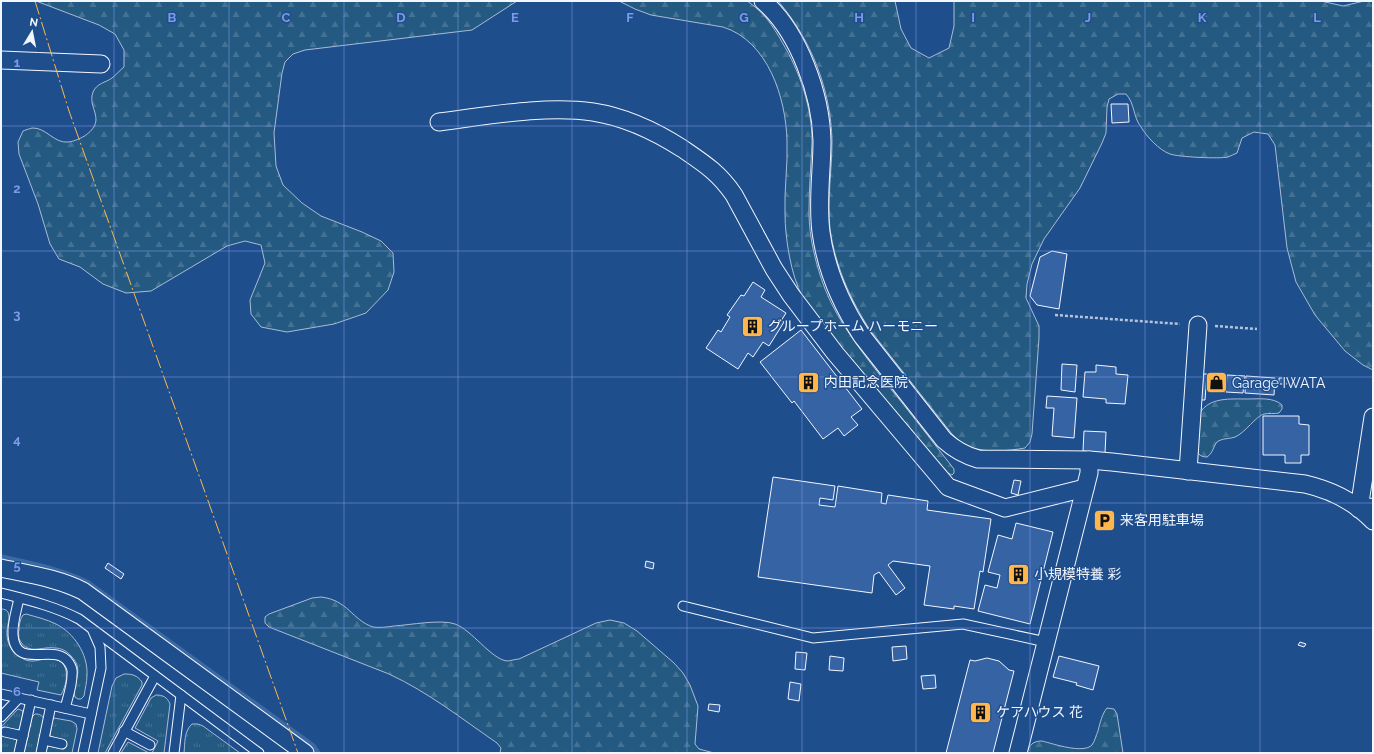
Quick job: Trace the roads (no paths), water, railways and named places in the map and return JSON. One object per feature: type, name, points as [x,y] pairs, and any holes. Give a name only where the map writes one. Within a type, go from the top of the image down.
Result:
[{"type":"street","points":[[763,1],[780,18],[788,31],[803,60],[817,103],[822,141],[819,213],[824,250],[835,286],[862,336],[944,440],[954,449],[966,456],[978,459],[1089,460],[1304,484],[1334,493],[1366,507]]},
{"type":"street","points":[[1,60],[101,64]]},
{"type":"street","points":[[439,122],[543,110],[568,110],[594,112],[618,118],[642,126],[665,138],[707,165],[726,184],[774,269],[791,295],[835,353],[948,487],[1005,508],[1085,488]]},
{"type":"street","points":[[1188,471],[1198,325]]},
{"type":"street","points":[[1373,417],[1366,507],[1373,521]]},
{"type":"street","points":[[1018,753],[1089,473],[1089,460]]},
{"type":"street","points":[[1,568],[58,581],[83,591],[305,753]]},
{"type":"lane","points":[[1,593],[64,611],[78,619],[259,753]]},
{"type":"lane","points":[[19,598],[12,633],[18,648],[30,655],[55,653],[68,660],[71,666],[72,674],[65,708]]},
{"type":"lane","points":[[683,606],[813,638],[963,624],[1046,642]]},
{"type":"lane","points":[[83,753],[102,658],[100,647],[91,628]]},
{"type":"lane","points":[[113,753],[155,676]]},
{"type":"lane","points":[[1,694],[91,714]]},
{"type":"lane","points":[[174,753],[181,695]]},
{"type":"lane","points":[[1,717],[18,698]]},
{"type":"lane","points":[[19,753],[31,700]]},
{"type":"lane","points":[[41,753],[51,705]]},
{"type":"lane","points":[[124,731],[150,745]]},
{"type":"lane","points":[[5,732],[23,736]]},
{"type":"lane","points":[[44,740],[62,744]]},
{"type":"waterway","points":[[1,557],[56,570],[88,583],[313,746],[318,753]]},
{"type":"place","name":"グループホーム ハーモニー","points":[[753,326]]},
{"type":"place","name":"内田記念医院","points":[[808,382]]},
{"type":"place","name":"Garage IWATA","points":[[1217,383]]},
{"type":"place","name":"来客用駐車場","points":[[1105,520]]},
{"type":"place","name":"小規模特養 彩","points":[[1018,574]]},
{"type":"place","name":"ケアハウス 花","points":[[980,712]]}]
